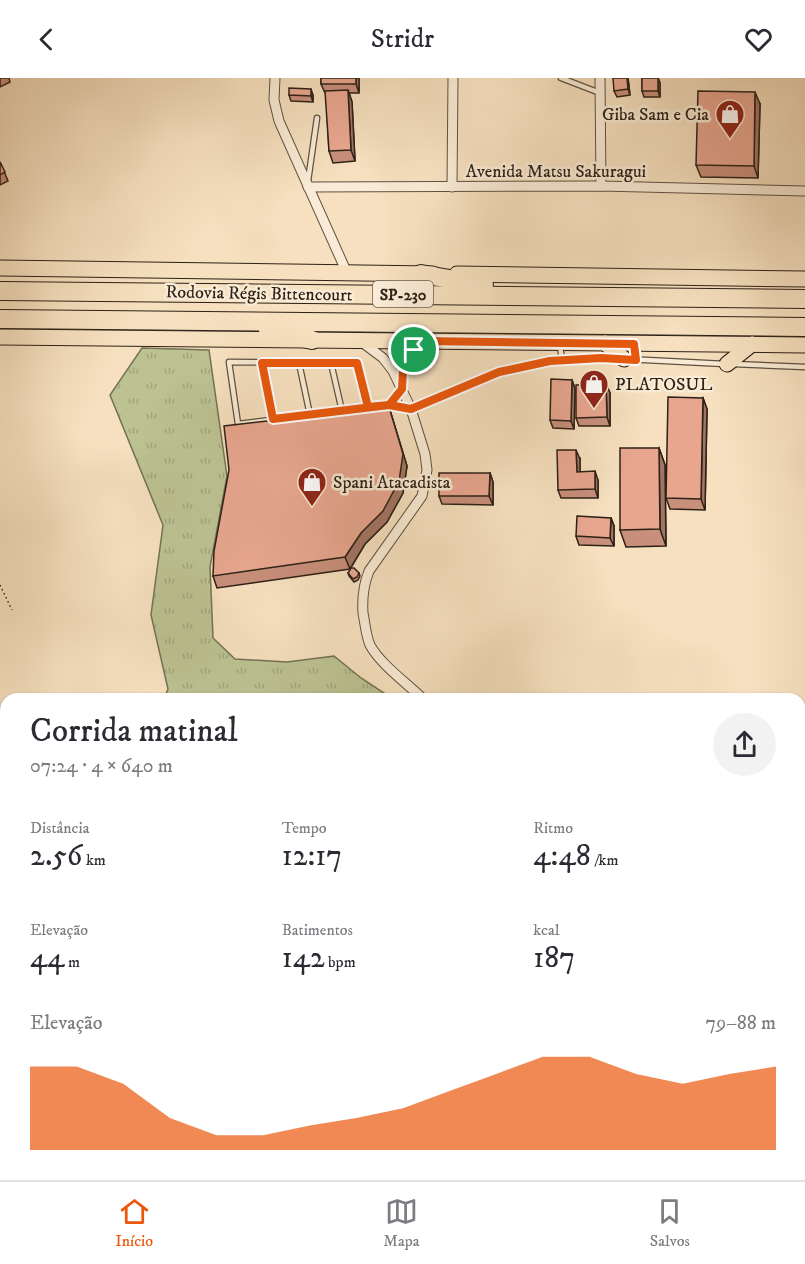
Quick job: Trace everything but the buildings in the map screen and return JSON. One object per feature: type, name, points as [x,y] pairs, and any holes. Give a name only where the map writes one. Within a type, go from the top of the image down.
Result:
[{"type":"highway","points":[[421,274],[463,282],[575,296]]},
{"type":"highway","name":"Rodovia Régis Bittencourt","points":[[0,291],[805,299]]},
{"type":"highway","name":"Rodovia Régis Bittencourt","points":[[0,319],[805,327]]},
{"type":"highway","points":[[201,321],[266,330],[312,340]]},
{"type":"main road","points":[[0,268],[805,279]]},
{"type":"main road","points":[[0,337],[805,345]]},
{"type":"main road","points":[[605,344],[630,359]]},
{"type":"main road","points":[[727,364],[752,344]]},
{"type":"street","points":[[275,78],[274,100],[279,121],[347,273]]},
{"type":"street","points":[[452,187],[453,78]]},
{"type":"street","points":[[600,78],[601,186]]},
{"type":"street","name":"Avenida Matsu Sakuragui","points":[[308,187],[601,186],[805,191]]},
{"type":"street","points":[[359,340],[383,358],[393,371],[411,409],[425,454],[426,484],[422,496],[369,571],[362,602],[367,635],[374,651],[417,693]]},
{"type":"street","points":[[402,389],[403,369],[414,350],[424,341]]},
{"type":"lane","points":[[561,78],[600,93]]},
{"type":"lane","points":[[308,187],[317,118]]},
{"type":"lane","points":[[560,343],[562,360]]},
{"type":"lane","points":[[630,359],[634,344]]},
{"type":"lane","points":[[368,407],[357,363],[229,362],[238,424],[389,405],[411,409],[499,372],[562,360],[601,358],[805,368]]},
{"type":"lane","points":[[262,363],[273,419]]},
{"type":"lane","points":[[299,363],[310,415]]},
{"type":"lane","points":[[331,363],[342,411]]},
{"type":"lane","points":[[389,405],[402,389]]},
{"type":"path","points":[[0,585],[12,610]]},
{"type":"green space","points":[[142,348],[209,350],[227,476],[210,567],[213,638],[235,659],[287,662],[334,656],[384,693],[166,693],[168,689],[151,615],[163,525],[110,395]]},
{"type":"place","name":"Giba Sam e Cia","points":[[730,140]]},
{"type":"place","name":"PLATOSUL","points":[[594,410]]},
{"type":"place","name":"Spani Atacadista","points":[[312,508]]},
{"type":"route","points":[[414,350],[403,369],[402,389],[389,405],[368,407],[357,363],[262,363],[273,419],[389,405],[411,409],[499,372],[550,361],[601,358],[636,360],[634,344],[424,341],[414,350]]}]
